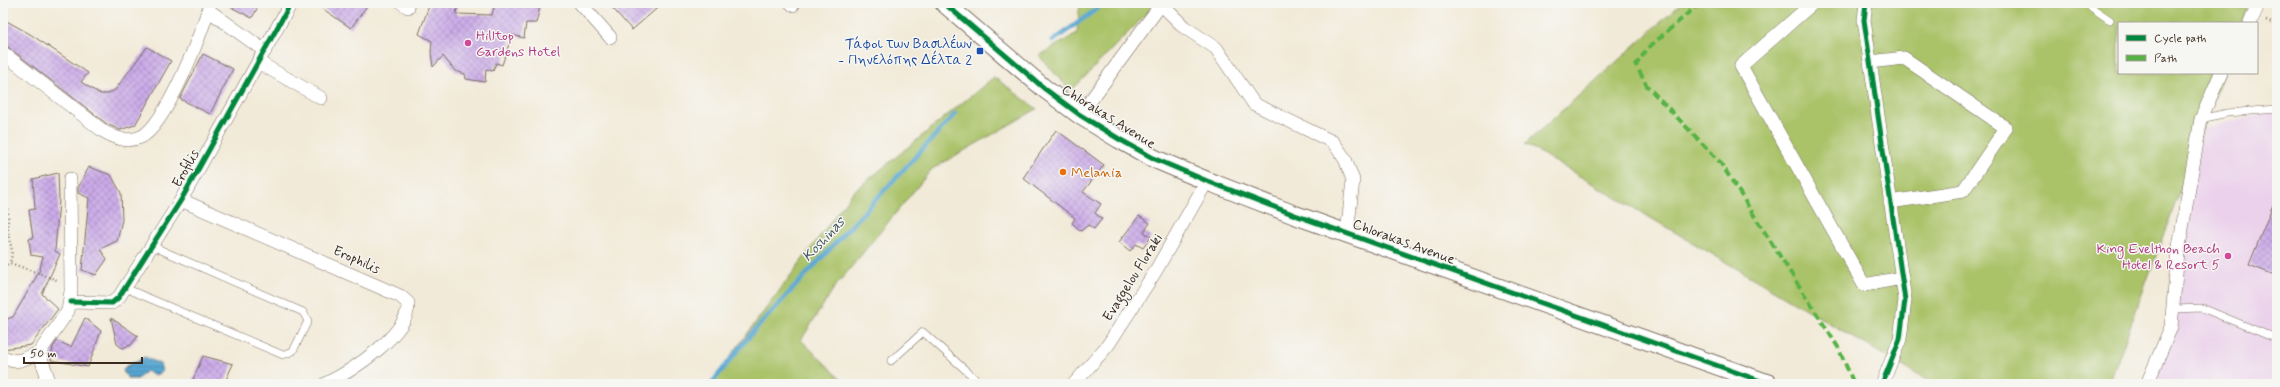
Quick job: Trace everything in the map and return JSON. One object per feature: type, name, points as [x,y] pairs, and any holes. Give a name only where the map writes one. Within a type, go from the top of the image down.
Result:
[{"type":"main road","name":"Chlorakas Avenue","points":[[951,5],[1045,89],[1080,115],[1149,155],[1207,181],[1347,234],[1769,384]]},
{"type":"street","name":"Erofilis","points":[[71,302],[112,303],[119,297],[181,200],[291,3]]},
{"type":"street","points":[[580,3],[610,37]]},
{"type":"street","points":[[1813,3],[1741,66],[1864,285],[1902,278]]},
{"type":"street","points":[[1866,3],[1864,20],[1905,300],[1900,340],[1882,384]]},
{"type":"street","points":[[2250,22],[2259,3]]},
{"type":"street","points":[[1080,115],[1162,4],[1184,27],[1216,48],[1254,104],[1332,142],[1345,159],[1353,180],[1347,234]]},
{"type":"street","points":[[3,53],[103,131],[116,139],[130,140],[140,137],[151,130],[160,119],[196,45],[209,6],[265,51]]},
{"type":"street","points":[[1870,62],[1904,58],[2006,128],[1963,191],[1890,202]]},
{"type":"street","points":[[258,62],[321,98]]},
{"type":"street","points":[[2147,384],[2171,327],[2174,309],[2178,252],[2201,119],[2221,74]]},
{"type":"street","points":[[3,358],[13,361],[21,360],[39,353],[63,320],[71,302],[70,179]]},
{"type":"street","name":"Evaggelou Floraki","points":[[1074,384],[1108,345],[1174,241],[1207,181]]},
{"type":"street","name":"Erophilis","points":[[181,200],[400,296],[408,303],[408,310],[404,319],[390,338],[367,358],[326,384]]},
{"type":"street","points":[[39,353],[47,375],[42,384]]},
{"type":"lane","points":[[2085,3],[2110,20]]},
{"type":"lane","points":[[2201,119],[2227,113],[2277,109]]},
{"type":"lane","points":[[125,288],[283,355],[292,351],[308,321],[303,312],[152,246]]},
{"type":"lane","points":[[2174,309],[2202,308],[2277,339]]},
{"type":"lane","points":[[891,361],[923,332],[981,384]]},
{"type":"path","points":[[3,202],[7,207],[10,217],[8,229],[13,252],[10,263]]},
{"type":"path","points":[[3,266],[10,263],[71,285]]},
{"type":"shaded area","name":"King Evelthon Beach Hotel & Resort 5","points":[[2277,109],[2277,384],[2156,384],[2203,129]]},
{"type":"green space","points":[[1080,3],[1157,3],[1071,91],[1039,56],[1077,33]]},
{"type":"green space","points":[[1682,3],[2238,3],[2247,8],[2242,22],[2118,22],[2118,74],[2223,74],[2109,384],[1933,384],[1525,144]]},
{"type":"green space","points":[[994,77],[1037,109],[932,169],[834,288],[801,340],[846,384],[710,384],[852,193]]},
{"type":"water","points":[[145,357],[160,364],[162,371],[153,375],[146,371],[138,379],[128,379],[123,371],[125,367]]},
{"type":"building","points":[[223,3],[260,3],[252,18]]},
{"type":"building","points":[[314,3],[369,3],[351,28]]},
{"type":"building","name":"Hilltop Gardens Hotel","points":[[430,3],[458,3],[456,14],[492,15],[495,3],[541,3],[536,23],[526,23],[524,38],[512,35],[502,65],[496,63],[493,71],[486,69],[485,82],[466,79],[465,74],[455,71],[443,56],[433,67],[431,52],[432,41],[419,34]]},
{"type":"building","points":[[608,3],[663,3],[632,30]]},
{"type":"building","points":[[3,19],[30,34],[88,73],[81,82],[100,94],[107,94],[115,90],[147,47],[171,61],[135,125],[120,130],[107,124],[8,47],[3,45]]},
{"type":"building","points":[[203,54],[233,69],[210,114],[180,99]]},
{"type":"building","name":"Melania","points":[[1056,130],[1104,165],[1083,192],[1101,204],[1095,213],[1102,219],[1094,229],[1088,225],[1081,231],[1072,223],[1075,218],[1023,178]]},
{"type":"building","points":[[89,167],[111,175],[121,193],[122,220],[117,241],[100,249],[107,259],[96,275],[82,270],[89,198],[78,193],[78,188]]},
{"type":"building","points":[[58,173],[59,200],[55,251],[60,254],[42,294],[58,309],[31,345],[3,349],[3,320],[13,317],[39,272],[43,257],[31,255],[29,239],[33,238],[29,210],[35,209],[33,179]]},
{"type":"building","points":[[2277,197],[2277,276],[2249,265]]},
{"type":"building","points":[[1139,216],[1150,223],[1144,232],[1151,237],[1143,248],[1136,244],[1130,251],[1119,242]]},
{"type":"building","points":[[85,318],[101,331],[88,367],[51,360],[53,347],[57,341],[71,347]]},
{"type":"building","points":[[111,318],[138,336],[131,345],[122,348],[117,344]]},
{"type":"building","points":[[203,356],[233,364],[224,384],[191,384]]},
{"type":"waterway","name":"Koshinas","points":[[1053,41],[1098,8],[1101,3]]},
{"type":"waterway","name":"Koshinas","points":[[711,384],[752,333],[955,114]]},
{"type":"marked path","points":[[1700,3],[1648,48],[1636,65],[1647,86],[1720,162],[1838,347],[1854,384]]},
{"type":"cycle path","points":[[71,302],[112,303],[119,297],[181,200],[291,3]]},
{"type":"cycle path","points":[[944,3],[1045,89],[1080,115],[1155,159],[1295,215],[1769,384]]},
{"type":"cycle path","points":[[1866,3],[1864,20],[1905,300],[1900,339],[1882,384]]},
{"type":"place","name":"Hilltop Gardens Hotel","points":[[468,43]]},
{"type":"place","name":"Τάφοι των Βασιλέων - Πηνελόπης Δέλτα 2","points":[[980,51]]},
{"type":"place","name":"Melania","points":[[1063,172]]},
{"type":"place","name":"King Evelthon Beach Hotel & Resort 5","points":[[2228,256]]}]
